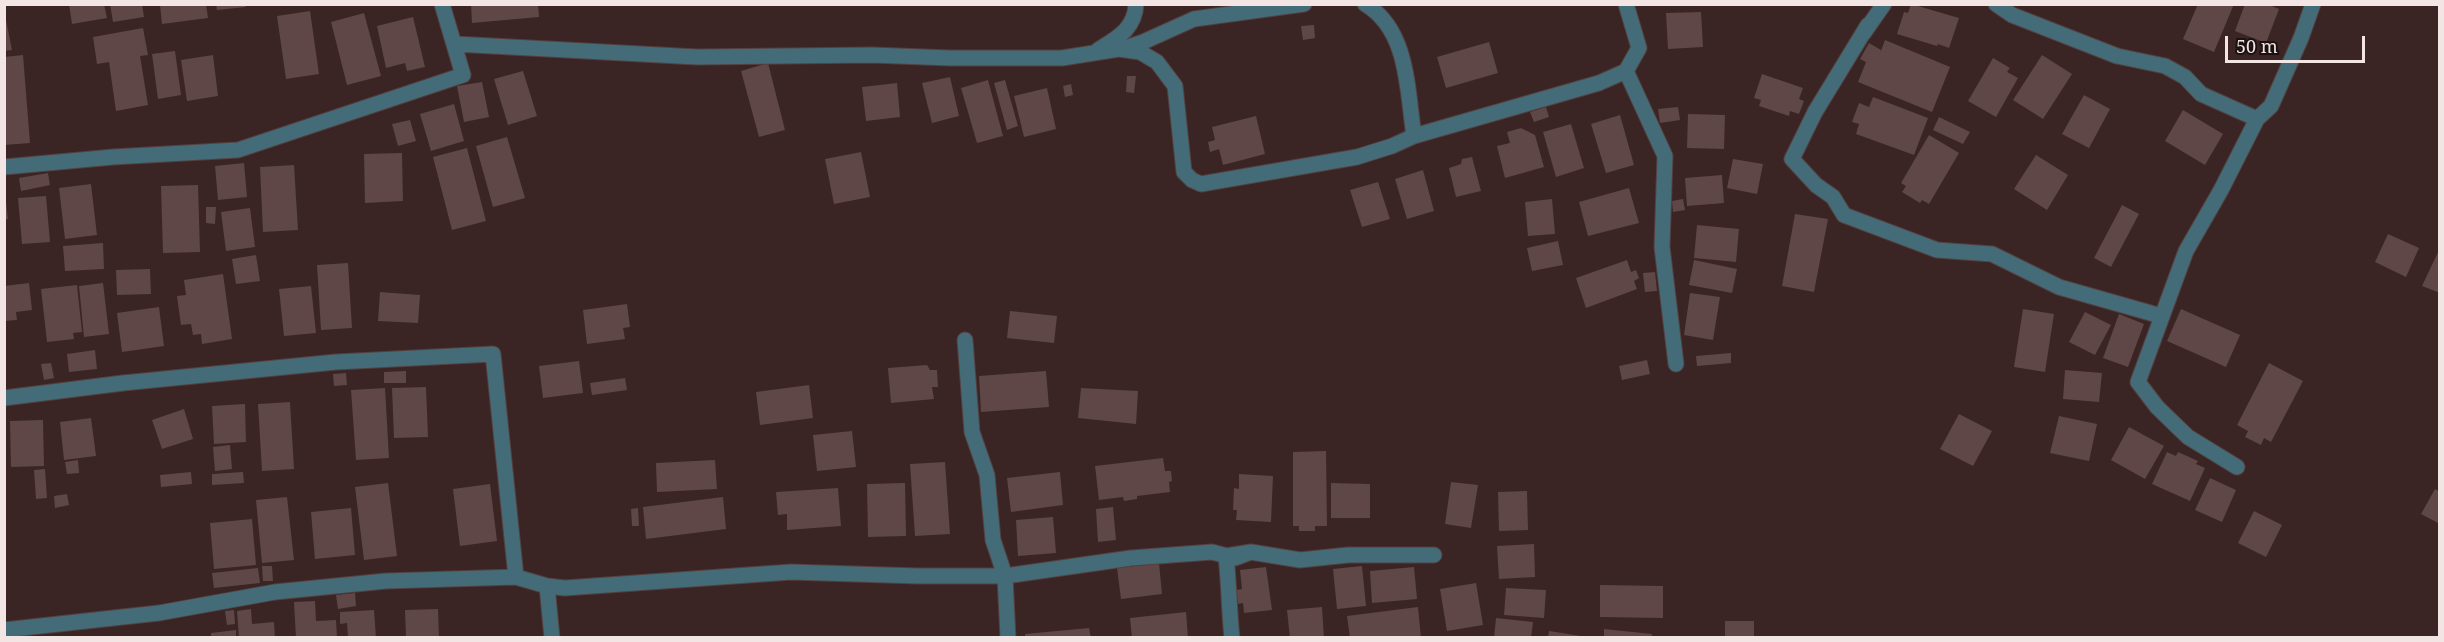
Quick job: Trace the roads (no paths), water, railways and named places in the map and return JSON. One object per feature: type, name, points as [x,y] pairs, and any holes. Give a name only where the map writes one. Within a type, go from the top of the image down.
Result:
[{"type":"street","points":[[4,167],[113,157],[238,150],[463,75],[442,4]]},
{"type":"street","points":[[1094,52],[1126,33],[1136,4]]},
{"type":"street","points":[[455,44],[697,57],[872,55],[1051,58],[1119,49],[1143,42],[1194,19],[1304,4]]},
{"type":"street","points":[[1365,4],[1379,13],[1390,27]]},
{"type":"street","points":[[1382,4],[1400,51],[1414,136]]},
{"type":"street","points":[[1119,49],[1140,52],[1156,62],[1167,74],[1174,86],[1184,172],[1192,180],[1201,184],[1357,156],[1392,146],[1414,136],[1599,83],[1626,71],[1640,48],[1626,4]]},
{"type":"street","points":[[1858,41],[1884,4]]},
{"type":"street","points":[[1996,4],[2012,15],[2117,56],[2165,66],[2185,77],[2201,94],[2257,119]]},
{"type":"street","points":[[2237,467],[2188,437],[2157,407],[2138,382],[2186,251],[2221,190],[2257,119],[2271,106],[2301,38],[2313,4]]},
{"type":"street","points":[[1868,25],[1815,112],[1792,159],[1816,185],[1833,197],[1844,215],[1937,250],[1992,254],[2059,287],[2161,316]]},
{"type":"street","points":[[1626,71],[1665,156],[1662,247],[1676,364]]},
{"type":"street","points":[[965,340],[972,432],[987,475],[993,540],[1005,576],[1008,638]]},
{"type":"street","points":[[4,398],[123,383],[336,362],[493,354],[516,577]]},
{"type":"street","points":[[4,630],[159,613],[275,592],[386,581],[516,577],[547,586],[565,588],[791,572],[1005,576],[1131,558],[1212,552],[1235,558],[1251,552]]},
{"type":"street","points":[[1232,638],[1226,556],[1251,552],[1300,560],[1348,555],[1434,555]]},
{"type":"street","points":[[547,586],[552,638]]}]
